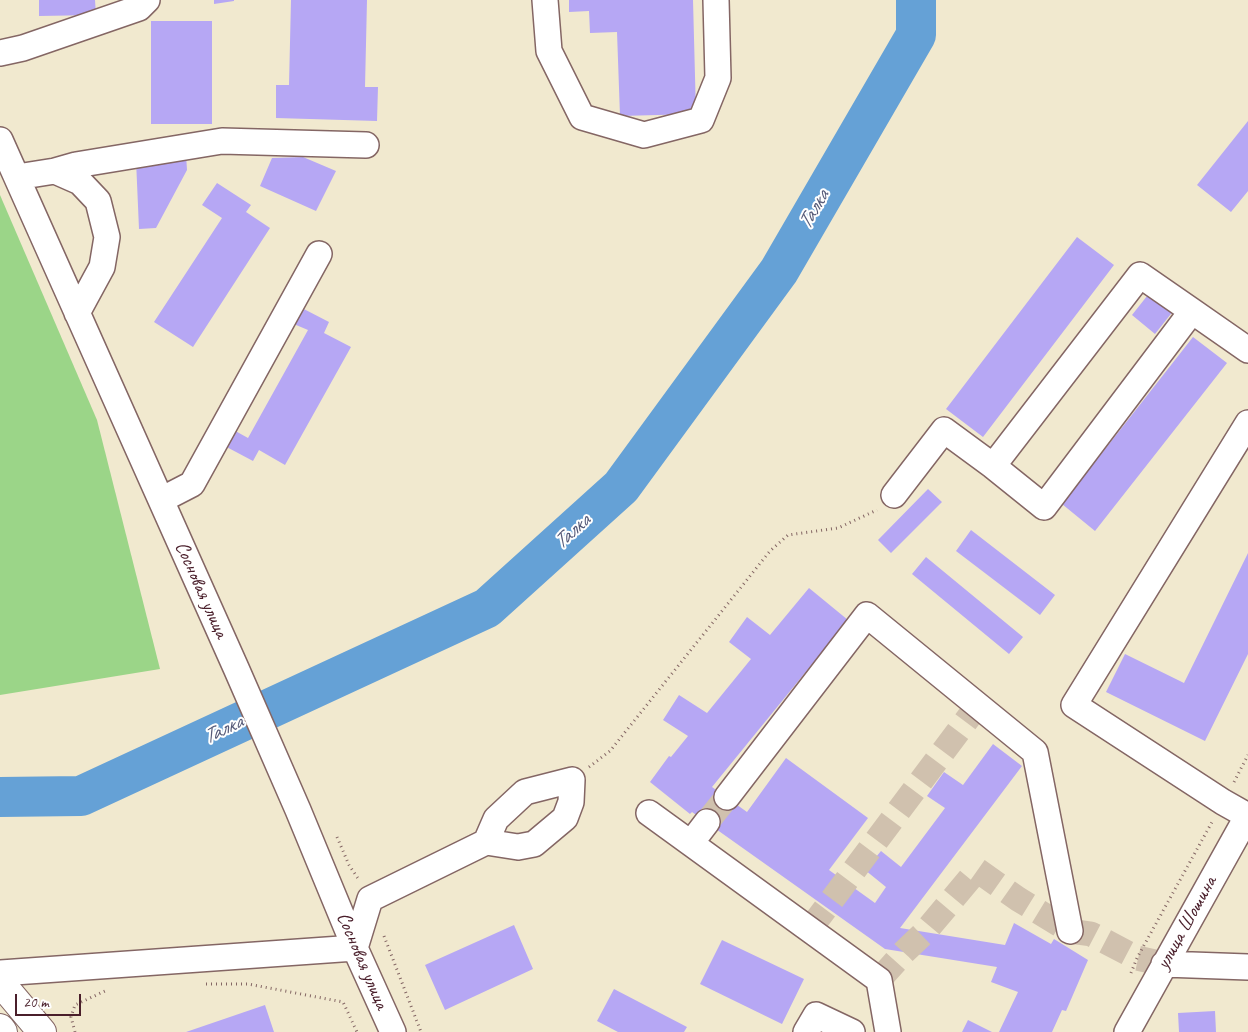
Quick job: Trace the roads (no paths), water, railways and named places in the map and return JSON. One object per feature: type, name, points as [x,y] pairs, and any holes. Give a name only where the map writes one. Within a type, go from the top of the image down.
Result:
[{"type":"main road","points":[[0,982],[42,1032]]},
{"type":"main road","points":[[0,1028],[3,1032]]},
{"type":"street","points":[[0,53],[22,48],[139,8],[147,0]]},
{"type":"street","points":[[545,0],[550,51],[582,117],[644,135],[701,120],[718,78],[716,0]]},
{"type":"street","points":[[16,177],[222,141],[366,145]]},
{"type":"street","name":"Сосновая улица","points":[[2,145],[282,772],[355,948],[393,1032]]},
{"type":"street","points":[[55,171],[80,182],[98,202],[107,237],[102,267],[78,313]]},
{"type":"street","points":[[161,500],[192,484],[319,254]]},
{"type":"street","points":[[993,466],[1140,274],[1248,350]]},
{"type":"street","points":[[894,496],[944,430],[1044,507],[1192,311]]},
{"type":"street","points":[[1248,423],[1074,705],[1223,802],[1248,816]]},
{"type":"street","points":[[727,797],[867,615],[1034,752],[1070,931]]},
{"type":"street","points":[[0,973],[355,948],[370,898],[486,842],[518,847],[534,844],[565,818],[571,802],[572,780],[525,792],[496,819],[486,842]]},
{"type":"street","points":[[649,813],[879,980],[888,1032]]},
{"type":"street","name":"улица Шошина","points":[[1127,1032],[1248,816]]},
{"type":"street","points":[[691,843],[707,822]]},
{"type":"street","points":[[1164,964],[1248,967]]},
{"type":"street","points":[[806,1032],[816,1015],[852,1032]]},
{"type":"waterway","name":"Талка","points":[[0,797],[81,796],[487,608],[621,487],[779,271],[916,35],[916,0]]},
{"type":"tunnel","points":[[810,929],[978,705]]},
{"type":"tunnel","points":[[707,822],[727,797]]},
{"type":"tunnel","points":[[879,980],[925,932],[977,870],[1018,899],[1070,931],[1091,934],[1137,958],[1164,964]]}]
